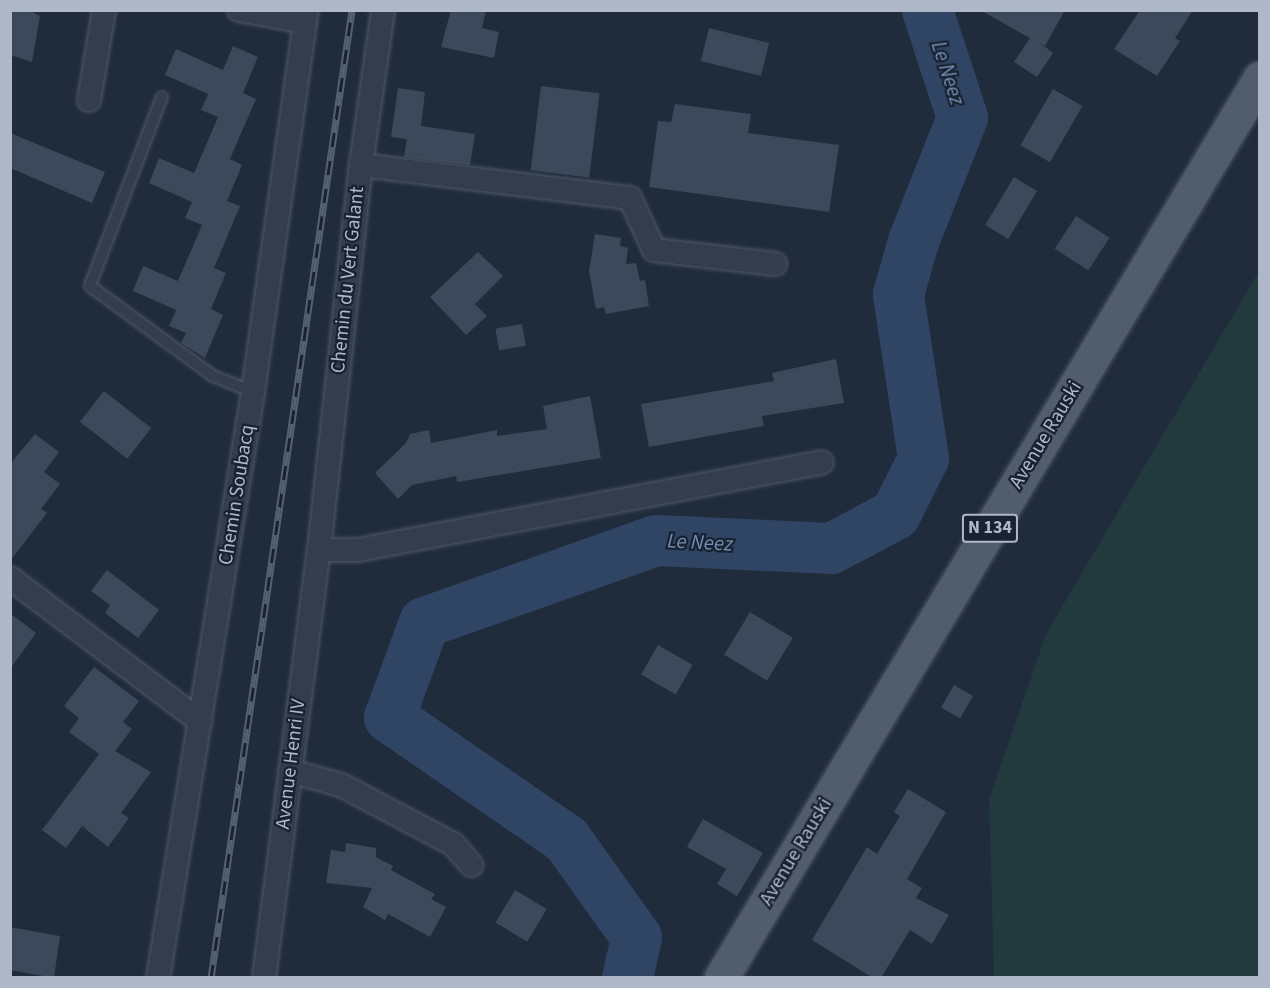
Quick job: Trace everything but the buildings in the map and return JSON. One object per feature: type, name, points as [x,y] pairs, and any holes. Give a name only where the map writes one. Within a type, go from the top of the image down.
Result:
[{"type":"main road","name":"Avenue Rauski","points":[[722,978],[1260,78]]},
{"type":"street","points":[[89,100],[104,10]]},
{"type":"street","points":[[238,10],[306,16]]},
{"type":"street","name":"Chemin du Vert Galant","points":[[319,549],[361,165],[383,10]]},
{"type":"street","name":"Chemin Soubacq","points":[[158,978],[253,392],[306,16]]},
{"type":"street","points":[[361,165],[630,198],[654,250],[775,264]]},
{"type":"street","points":[[319,549],[358,550],[822,462]]},
{"type":"street","name":"Avenue Henri IV","points":[[264,978],[319,549]]},
{"type":"street","points":[[10,578],[200,721]]},
{"type":"street","points":[[290,771],[341,785],[453,844],[471,865]]},
{"type":"lane","points":[[162,97],[90,286],[213,375],[253,392]]},
{"type":"green space","points":[[1259,271],[1259,977],[994,977],[989,799],[1046,634]]},
{"type":"waterway","name":"Le Neez","points":[[627,978],[636,937],[566,839],[389,717],[424,622],[656,540],[831,548],[895,514],[923,458],[898,294],[913,241],[962,117],[927,10]]},
{"type":"railway","points":[[211,978],[352,10]]}]
